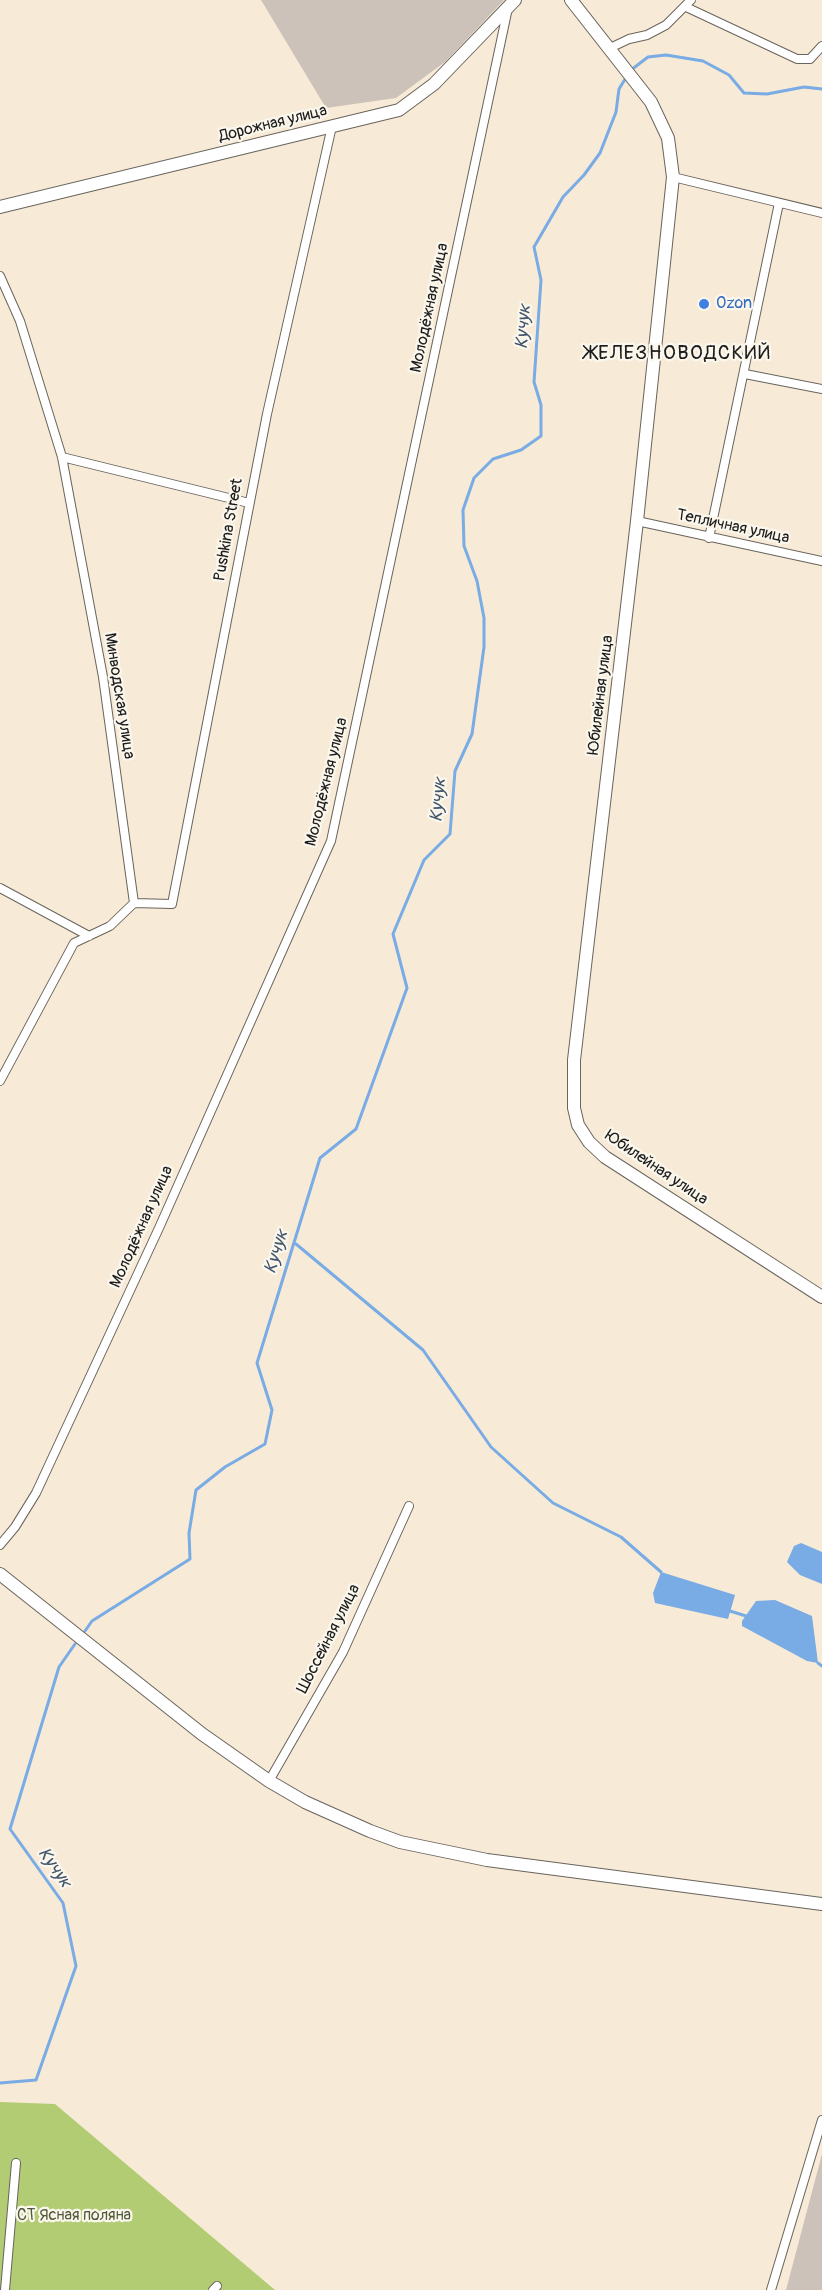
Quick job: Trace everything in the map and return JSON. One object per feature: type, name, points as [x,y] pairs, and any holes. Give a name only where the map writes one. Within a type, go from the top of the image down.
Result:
[{"type":"street","name":"Юбилейная улица","points":[[571,0],[641,87],[668,138],[674,177],[637,521],[574,1060],[574,1108],[578,1125],[588,1142],[605,1157],[822,1297]]},
{"type":"street","name":"Дорожная улица","points":[[0,207],[399,110],[434,84],[512,2]]},
{"type":"street","name":"Молодёжная улица","points":[[0,1545],[15,1527],[36,1493],[159,1228],[331,841],[512,2]]},
{"type":"street","points":[[610,48],[629,39],[647,35],[666,25],[689,4],[797,59],[810,58],[822,46]]},
{"type":"street","name":"Pushkina Street","points":[[134,903],[172,904],[219,672],[249,502],[332,126]]},
{"type":"street","points":[[674,177],[822,213]]},
{"type":"street","points":[[709,538],[738,388],[744,374],[779,203]]},
{"type":"street","name":"Минводская улица","points":[[0,276],[20,321],[62,457],[103,677],[134,903]]},
{"type":"street","points":[[744,374],[822,389]]},
{"type":"street","points":[[62,457],[249,502]]},
{"type":"street","name":"Тепличная улица","points":[[637,521],[822,561]]},
{"type":"street","points":[[0,888],[89,936]]},
{"type":"street","points":[[0,1081],[74,943],[110,926],[134,903]]},
{"type":"street","name":"Шоссейная улица","points":[[269,1781],[343,1652],[408,1506]]},
{"type":"street","points":[[0,1574],[202,1734],[269,1781],[351,1824],[399,1842],[443,1852],[818,1904]]},
{"type":"street","points":[[771,2290],[822,2120]]},
{"type":"street","points":[[5,2290],[16,2163]]},
{"type":"shaded area","points":[[261,0],[504,0],[445,62],[396,98],[326,108]]},
{"type":"shaded area","points":[[822,2154],[822,2290],[786,2290]]},
{"type":"green space","name":"СТ Ясная поляна","points":[[0,2102],[55,2104],[275,2290],[0,2290]]},
{"type":"water","points":[[801,1543],[822,1552],[822,1584],[800,1575],[787,1562],[794,1546]]},
{"type":"water","points":[[661,1572],[735,1595],[728,1619],[655,1603],[653,1593]]},
{"type":"water","points":[[775,1600],[812,1616],[818,1663],[807,1661],[742,1626],[742,1621],[756,1601]]},
{"type":"waterway","name":"Кучук","points":[[631,70],[648,57],[666,55],[703,61],[729,75],[744,93],[767,94],[804,87],[822,89]]},
{"type":"waterway","name":"Кучук","points":[[85,1631],[92,1621],[190,1559],[189,1533],[196,1490],[225,1467],[265,1444],[272,1410],[257,1363],[320,1158],[356,1129],[407,988],[393,934],[424,860],[450,834],[455,771],[472,734],[484,647],[484,618],[477,581],[464,546],[463,510],[474,478],[493,459],[521,450],[541,436],[541,405],[534,382],[541,280],[534,247],[563,197],[584,175],[600,153],[616,112],[619,89],[627,76]]},
{"type":"waterway","points":[[296,1244],[423,1350],[491,1447],[553,1503],[621,1537],[661,1572]]},
{"type":"waterway","points":[[730,1611],[746,1616]]},
{"type":"waterway","name":"Кучук","points":[[0,2083],[36,2080],[76,1966],[63,1903],[10,1829],[59,1667],[75,1644]]},
{"type":"waterway","points":[[818,1663],[822,1666]]},
{"type":"place","name":"Ozon","points":[[704,304]]},
{"type":"district","name":"ЖЕЛЕЗНОВОДСКИЙ","points":[[678,354]]}]
